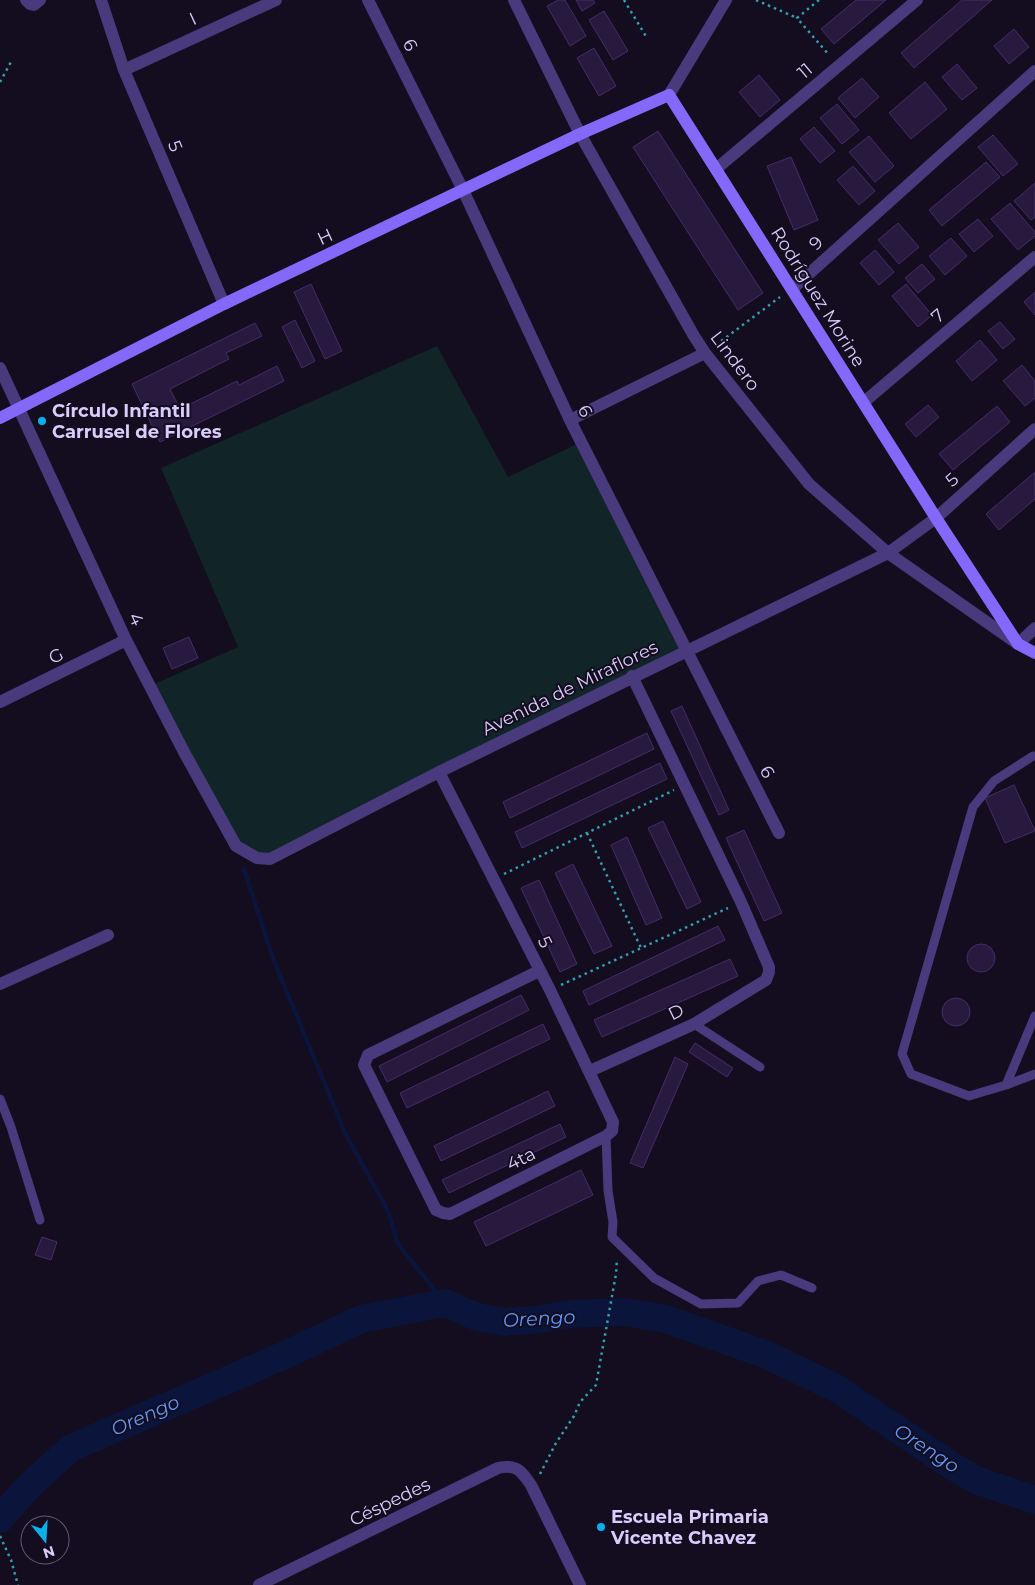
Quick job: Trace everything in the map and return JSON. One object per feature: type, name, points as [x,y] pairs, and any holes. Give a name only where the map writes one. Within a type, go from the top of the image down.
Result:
[{"type":"street","points":[[26,0],[34,5],[40,0]]},
{"type":"street","name":"5","points":[[101,0],[124,70],[224,304]]},
{"type":"street","name":"I","points":[[124,70],[276,0]]},
{"type":"street","name":"6","points":[[368,0],[463,190],[570,420],[778,832]]},
{"type":"street","name":"Lindero","points":[[514,0],[580,134],[705,353],[809,484],[888,553],[1018,644],[1035,653]]},
{"type":"street","points":[[669,96],[726,0]]},
{"type":"street","name":"11","points":[[716,168],[917,0]]},
{"type":"street","name":"9","points":[[792,289],[1035,71]]},
{"type":"street","name":"H","points":[[0,418],[224,304],[580,134],[669,96]]},
{"type":"street","name":"Rodríguez Morine","points":[[669,96],[1018,644]]},
{"type":"street","name":"7","points":[[864,402],[1035,257]]},
{"type":"street","points":[[570,420],[705,353]]},
{"type":"street","name":"4","points":[[0,368],[126,640],[184,752],[236,846],[257,858],[270,859]]},
{"type":"street","name":"5","points":[[888,553],[936,518],[1035,429]]},
{"type":"street","name":"Avenida de Miraflores","points":[[270,859],[632,676],[888,553]]},
{"type":"street","points":[[1018,644],[1035,628]]},
{"type":"street","name":"G","points":[[0,702],[126,640]]},
{"type":"street","points":[[632,676],[741,902]]},
{"type":"street","name":"5","points":[[439,772],[590,1071],[613,1122],[609,1133]]},
{"type":"street","name":"D","points":[[590,1071],[694,1024],[766,980],[769,966],[741,902]]},
{"type":"street","points":[[0,984],[108,935]]},
{"type":"street","name":"4ta","points":[[539,971],[368,1055],[364,1065],[436,1210],[443,1213],[450,1214],[609,1133]]},
{"type":"street","name":"Céspedes","points":[[259,1585],[498,1468],[516,1467],[524,1474],[531,1485]]},
{"type":"street","points":[[531,1485],[577,1584]]},
{"type":"lane","points":[[1034,756],[994,781],[974,807],[902,1054],[911,1074],[969,1096],[1035,1074]]},
{"type":"lane","points":[[1006,1085],[1035,1016]]},
{"type":"lane","points":[[694,1024],[760,1067]]},
{"type":"lane","points":[[0,1100],[11,1127],[40,1220]]},
{"type":"lane","points":[[609,1133],[608,1191],[613,1222],[612,1237],[654,1278],[701,1304],[738,1304],[758,1281],[781,1275],[812,1288]]},
{"type":"path","points":[[624,0],[647,38]]},
{"type":"path","points":[[756,0],[797,18],[838,66]]},
{"type":"path","points":[[797,18],[819,0]]},
{"type":"path","points":[[0,82],[11,62]]},
{"type":"path","points":[[705,353],[792,289]]},
{"type":"path","points":[[493,879],[684,785]]},
{"type":"path","points":[[587,833],[642,948]]},
{"type":"path","points":[[550,990],[741,902]]},
{"type":"path","points":[[531,1485],[538,1478],[556,1442],[574,1416],[580,1402],[596,1385],[618,1262],[612,1249],[612,1237]]},
{"type":"path","points":[[0,1536],[11,1560],[18,1585]]},
{"type":"green space","points":[[437,346],[508,477],[581,442],[685,651],[270,859],[236,846],[150,686],[238,647],[161,468]]},
{"type":"building","points":[[558,0],[565,0],[586,36],[570,46],[547,6]]},
{"type":"building","points":[[576,0],[593,0],[595,3],[582,11]]},
{"type":"building","points":[[856,0],[886,0],[834,44],[821,29]]},
{"type":"building","points":[[962,0],[992,0],[914,68],[901,53]]},
{"type":"building","points":[[604,11],[628,51],[613,60],[589,20]]},
{"type":"building","points":[[1014,29],[1029,47],[1009,64],[994,46]]},
{"type":"building","points":[[594,48],[616,86],[599,96],[577,58]]},
{"type":"building","points":[[957,64],[977,88],[962,100],[942,77]]},
{"type":"building","points":[[759,75],[780,100],[760,117],[739,92]]},
{"type":"building","points":[[862,78],[879,97],[855,118],[838,98]]},
{"type":"building","points":[[925,82],[947,109],[911,139],[889,113]]},
{"type":"building","points":[[837,104],[859,130],[842,144],[820,118]]},
{"type":"building","points":[[814,127],[835,151],[820,163],[800,139]]},
{"type":"building","points":[[658,131],[763,293],[738,310],[633,147]]},
{"type":"building","points":[[993,135],[1018,164],[1003,176],[978,147]]},
{"type":"building","points":[[869,136],[894,166],[875,182],[849,152]]},
{"type":"building","points":[[791,157],[818,220],[794,230],[767,166]]},
{"type":"building","points":[[986,162],[1000,177],[942,226],[929,210]]},
{"type":"building","points":[[853,166],[875,191],[859,205],[837,180]]},
{"type":"building","points":[[1035,183],[1035,217],[1031,220],[1014,201]]},
{"type":"building","points":[[1010,203],[1035,232],[1035,236],[1018,250],[991,219]]},
{"type":"building","points":[[978,219],[993,236],[974,252],[959,234]]},
{"type":"building","points":[[898,223],[919,247],[899,264],[878,240]]},
{"type":"building","points":[[951,238],[967,256],[945,275],[929,256]]},
{"type":"building","points":[[875,250],[894,272],[879,285],[860,263]]},
{"type":"building","points":[[922,264],[935,279],[918,293],[905,278]]},
{"type":"building","points":[[311,284],[342,351],[325,359],[294,292]]},
{"type":"building","points":[[906,284],[932,315],[918,327],[892,296]]},
{"type":"building","points":[[1035,292],[1035,315],[1024,302]]},
{"type":"building","points":[[295,320],[315,361],[302,368],[282,327]]},
{"type":"building","points":[[1000,322],[1015,339],[1003,349],[988,331]]},
{"type":"building","points":[[255,323],[262,336],[226,353],[229,359],[170,389],[180,409],[237,381],[239,385],[277,366],[284,381],[160,442],[132,384]]},
{"type":"building","points":[[980,340],[997,360],[972,381],[956,361]]},
{"type":"building","points":[[1022,365],[1035,381],[1035,398],[1025,406],[1003,381]]},
{"type":"building","points":[[928,405],[939,417],[916,437],[905,424]]},
{"type":"building","points":[[997,406],[1010,422],[953,470],[939,454]]},
{"type":"building","points":[[1035,472],[1035,499],[999,530],[986,514]]},
{"type":"building","points":[[189,637],[198,658],[172,669],[163,648]]},
{"type":"building","points":[[682,706],[729,810],[719,815],[671,711]]},
{"type":"building","points":[[647,733],[654,749],[510,818],[503,802]]},
{"type":"building","points":[[660,763],[667,779],[522,848],[515,832]]},
{"type":"building","points":[[1014,785],[1035,831],[1005,843],[985,798]]},
{"type":"building","points":[[663,821],[701,902],[687,909],[648,828]]},
{"type":"building","points":[[744,830],[782,913],[764,921],[726,838]]},
{"type":"building","points":[[627,837],[662,918],[646,925],[611,845]]},
{"type":"building","points":[[573,864],[612,946],[594,954],[555,873]]},
{"type":"building","points":[[539,880],[577,964],[560,972],[521,888]]},
{"type":"building","points":[[718,926],[725,940],[589,1005],[583,991]]},
{"type":"building","points":[[981,944],[991,948],[995,958],[991,968],[981,972],[971,968],[967,958],[971,948]]},
{"type":"building","points":[[730,959],[738,976],[602,1037],[594,1020]]},
{"type":"building","points":[[521,995],[529,1010],[387,1082],[379,1066]]},
{"type":"building","points":[[956,998],[966,1002],[970,1012],[966,1022],[956,1026],[946,1022],[942,1012],[946,1002]]},
{"type":"building","points":[[543,1024],[550,1039],[407,1108],[400,1093]]},
{"type":"building","points":[[695,1043],[733,1068],[727,1077],[689,1052]]},
{"type":"building","points":[[675,1057],[688,1064],[643,1168],[630,1163]]},
{"type":"building","points":[[548,1091],[555,1106],[441,1161],[434,1146]]},
{"type":"building","points":[[560,1124],[566,1137],[449,1193],[442,1180]]},
{"type":"building","points":[[581,1170],[593,1195],[486,1246],[474,1222]]},
{"type":"building","points":[[42,1237],[57,1242],[51,1260],[35,1255]]},
{"type":"waterway","points":[[244,869],[274,961],[346,1135],[388,1211],[398,1244],[445,1303]]},
{"type":"waterway","name":"Orengo","points":[[0,1519],[27,1488],[71,1448],[285,1355],[361,1319],[445,1303],[477,1317],[505,1322],[571,1314],[625,1312],[666,1319],[767,1355],[836,1388],[952,1466],[978,1481],[1035,1500]]},
{"type":"place","name":"Círculo Infantil Carrusel de Flores","points":[[42,421]]},
{"type":"place","name":"Escuela Primaria Vicente Chavez","points":[[601,1527]]}]
